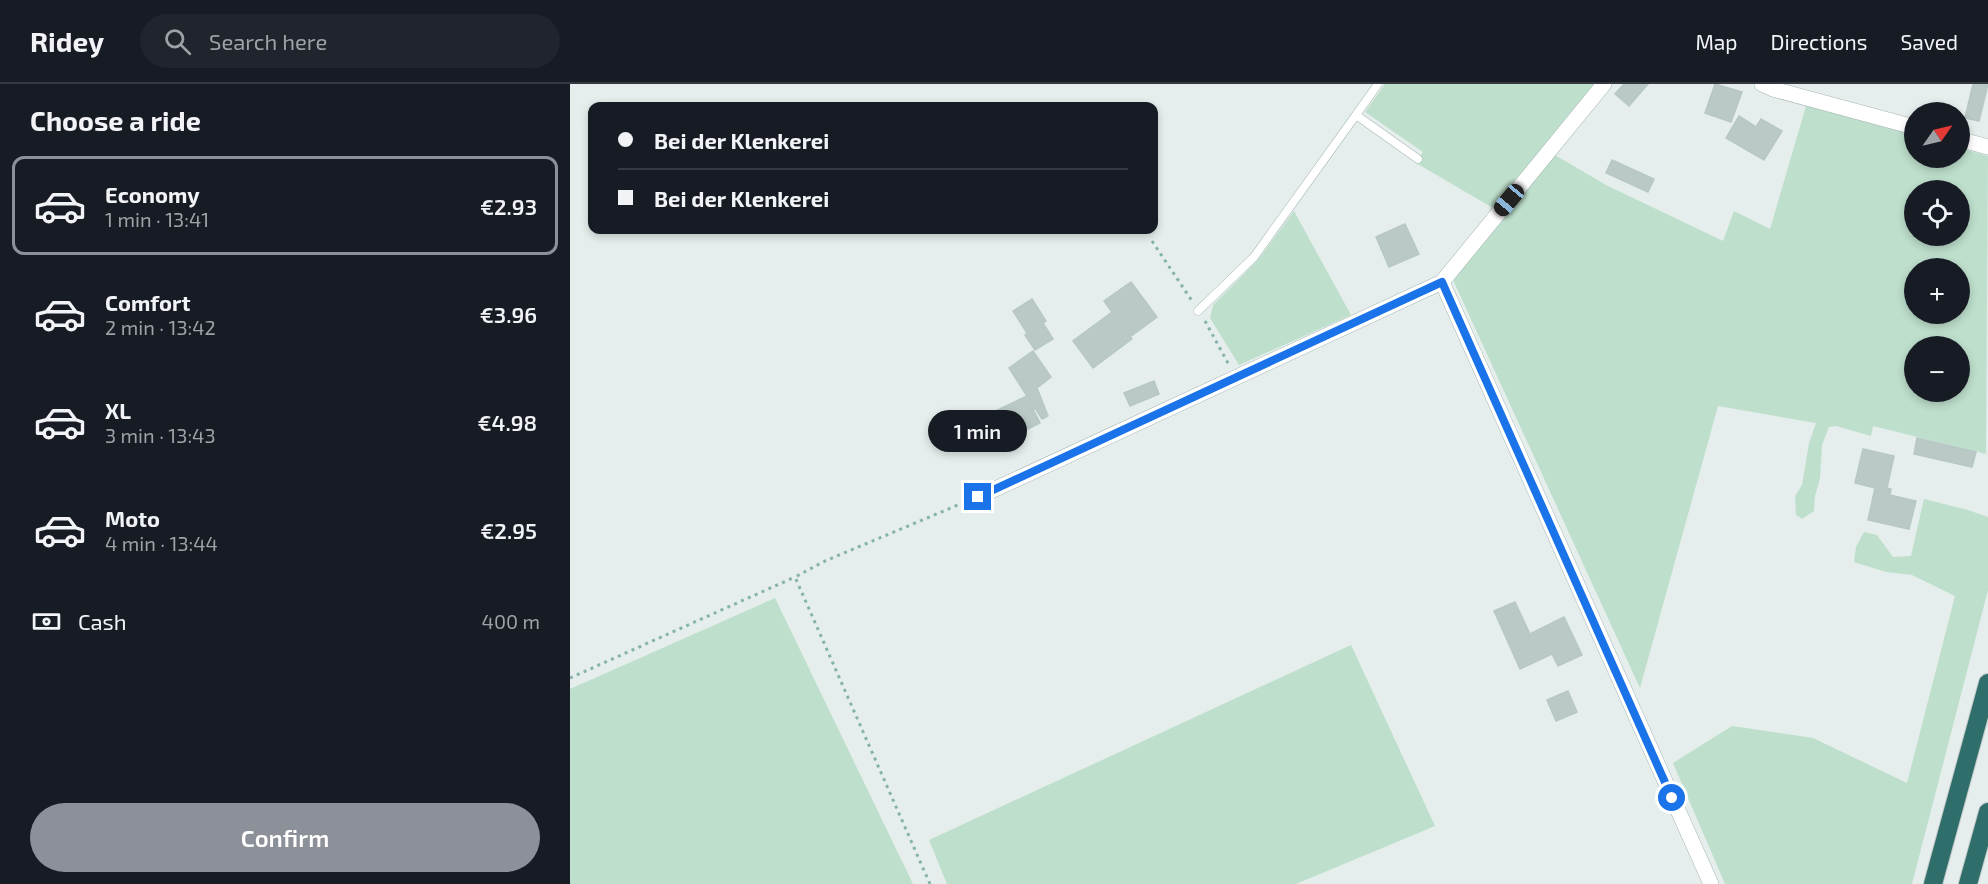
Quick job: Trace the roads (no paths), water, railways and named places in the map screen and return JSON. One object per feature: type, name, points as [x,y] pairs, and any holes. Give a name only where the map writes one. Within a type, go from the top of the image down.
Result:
[{"type":"highway","points":[[1933,884],[1988,683]]},
{"type":"highway","points":[[1968,884],[1988,812]]},
{"type":"street","points":[[978,497],[1442,282],[1604,84]]},
{"type":"street","points":[[1762,84],[1773,89],[1904,124]]},
{"type":"street","points":[[1970,142],[1988,147]]},
{"type":"street","points":[[1442,282],[1711,884]]},
{"type":"lane","points":[[1198,310],[1254,257],[1378,84]]},
{"type":"lane","points":[[1356,115],[1418,159]]}]
